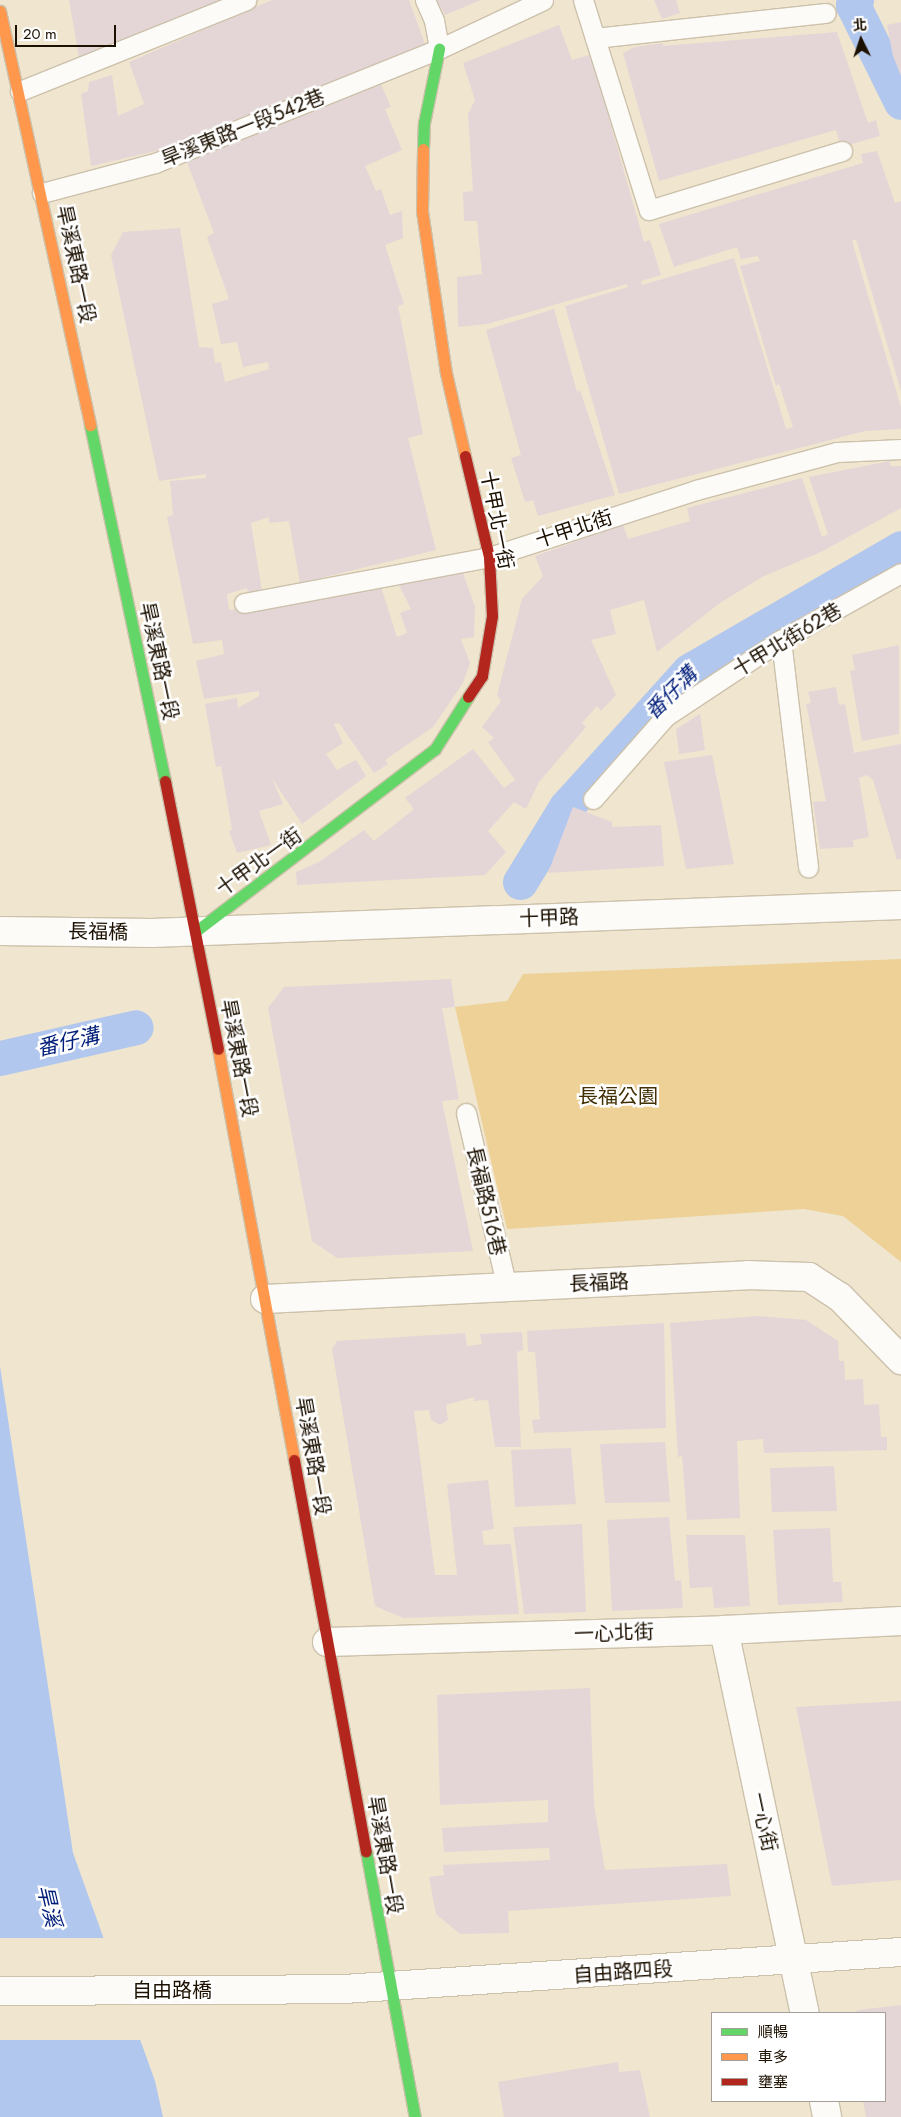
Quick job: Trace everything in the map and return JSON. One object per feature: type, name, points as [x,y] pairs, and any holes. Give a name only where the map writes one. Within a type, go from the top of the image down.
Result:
[{"type":"street","name":"旱溪東路一段","points":[[0,11],[20,91],[42,194],[196,931],[266,1299],[415,2117]]},
{"type":"street","name":"十甲北一街","points":[[196,931],[435,749],[482,676],[492,616],[489,557],[446,373],[422,211],[424,123],[439,49]]},
{"type":"street","name":"十甲路","points":[[196,931],[901,905]]},
{"type":"street","name":"長福橋","points":[[0,931],[196,931]]},
{"type":"street","name":"長福路","points":[[266,1299],[748,1275],[809,1277],[840,1298],[901,1360]]},
{"type":"street","name":"一心北街","points":[[327,1642],[724,1630],[901,1621]]},
{"type":"street","name":"一心街","points":[[724,1630],[805,2012]]},
{"type":"street","name":"自由路四段","points":[[344,1989],[794,1962],[901,1952]]},
{"type":"street","name":"自由路橋","points":[[0,1991],[344,1989]]},
{"type":"street","points":[[824,2102],[827,2117]]},
{"type":"lane","points":[[20,91],[246,0]]},
{"type":"lane","points":[[425,0],[434,20],[439,49]]},
{"type":"lane","name":"旱溪東路一段542巷","points":[[42,194],[155,163],[439,49],[543,0]]},
{"type":"lane","points":[[583,0],[649,210],[842,151]]},
{"type":"lane","points":[[595,38],[826,13]]},
{"type":"lane","name":"十甲北街","points":[[244,603],[489,557],[696,490],[837,452],[901,449]]},
{"type":"lane","name":"十甲北街62巷","points":[[594,798],[666,716],[781,640],[901,574]]},
{"type":"lane","points":[[781,640],[808,867]]},
{"type":"lane","name":"長福路516巷","points":[[466,1114],[507,1288]]},
{"type":"green space","name":"長福公園","points":[[901,959],[901,1262],[843,1216],[804,1209],[507,1229],[455,1007],[507,1001],[523,974]]},
{"type":"water","name":"旱溪","points":[[0,1366],[73,1853],[155,2081],[163,2117],[0,2117]]},
{"type":"pier","points":[[0,1938],[106,1938],[143,2040],[0,2040]]},
{"type":"building","points":[[69,0],[237,0],[80,63]]},
{"type":"building","points":[[272,0],[409,0],[425,44],[160,150],[91,166],[81,94],[88,91],[89,82],[112,75],[118,116],[144,104],[129,62]]},
{"type":"building","points":[[437,0],[481,0],[445,15]]},
{"type":"building","points":[[654,0],[676,0],[680,13],[662,19]]},
{"type":"building","points":[[901,22],[901,76],[893,56],[887,25]]},
{"type":"building","points":[[559,25],[572,60],[589,55],[593,62],[644,242],[650,240],[661,275],[641,281],[642,285],[734,258],[786,429],[793,427],[779,384],[776,386],[740,266],[760,261],[758,256],[741,259],[737,247],[674,267],[659,224],[863,163],[861,154],[877,151],[895,203],[901,201],[901,391],[856,239],[852,241],[901,407],[901,429],[865,431],[619,494],[565,306],[628,287],[627,284],[487,324],[458,327],[457,277],[482,274],[477,221],[464,221],[463,192],[473,191],[468,114],[475,100],[463,63]]},
{"type":"building","points":[[837,32],[868,123],[876,120],[880,136],[841,147],[836,130],[659,181],[623,53],[635,47],[663,43],[663,46]]},
{"type":"building","points":[[379,80],[391,107],[385,109],[402,150],[365,166],[376,191],[381,189],[390,215],[402,211],[403,238],[385,245],[404,304],[398,306],[423,434],[408,438],[436,550],[300,583],[289,521],[269,523],[269,517],[251,523],[262,591],[248,594],[247,588],[227,594],[229,610],[239,609],[240,612],[381,587],[397,637],[407,633],[400,613],[411,609],[399,585],[463,573],[475,607],[474,637],[461,639],[470,663],[463,683],[433,727],[385,760],[388,764],[374,773],[339,723],[334,724],[343,743],[326,754],[337,770],[356,760],[366,776],[302,824],[272,778],[283,804],[259,811],[271,845],[237,853],[229,831],[232,830],[221,766],[216,767],[205,704],[237,698],[238,708],[259,696],[259,691],[204,699],[196,661],[224,654],[222,640],[193,644],[167,517],[173,515],[170,481],[206,478],[206,474],[159,481],[111,255],[123,232],[180,228],[199,347],[213,348],[215,363],[221,362],[225,382],[269,369],[268,362],[243,367],[237,342],[221,344],[212,304],[229,299],[207,237],[214,233],[185,157]]},
{"type":"building","points":[[554,309],[577,392],[580,390],[615,495],[538,516],[533,500],[525,502],[511,458],[521,455],[486,330]]},
{"type":"building","points":[[890,461],[890,466],[901,466],[901,508],[823,551],[762,577],[720,603],[657,652],[644,600],[610,610],[616,634],[591,640],[616,695],[601,711],[597,706],[582,723],[586,727],[539,782],[526,809],[514,802],[488,831],[506,852],[485,875],[297,885],[296,872],[319,862],[364,830],[374,841],[414,809],[405,798],[473,749],[504,788],[515,780],[488,742],[494,738],[482,727],[501,701],[497,695],[522,599],[543,576],[535,556],[623,525],[628,539],[690,521],[687,508],[802,478],[822,537],[828,534],[809,477]]},
{"type":"building","points":[[899,645],[899,734],[862,741],[850,671],[855,670],[852,655]]},
{"type":"building","points":[[836,687],[839,705],[845,704],[854,753],[901,744],[901,859],[897,860],[873,780],[867,775],[859,778],[869,837],[853,840],[854,847],[820,849],[813,802],[826,801],[806,704],[811,703],[808,692]]},
{"type":"building","points":[[700,714],[705,750],[679,754],[676,729]]},
{"type":"building","points":[[712,755],[734,864],[686,869],[664,762]]},
{"type":"building","points":[[573,807],[612,822],[612,827],[661,825],[664,866],[548,873]]},
{"type":"building","points":[[451,979],[455,1007],[442,1008],[459,1099],[442,1101],[473,1251],[337,1258],[312,1241],[268,1008],[284,987]]},
{"type":"building","points":[[759,1316],[806,1320],[838,1341],[839,1361],[844,1361],[845,1380],[863,1379],[864,1405],[879,1404],[881,1437],[887,1437],[887,1450],[764,1453],[763,1439],[737,1441],[740,1518],[687,1520],[682,1456],[678,1457],[670,1323]]},
{"type":"building","points":[[664,1323],[666,1428],[534,1433],[532,1420],[540,1419],[535,1352],[528,1352],[527,1331]]},
{"type":"building","points":[[522,1332],[523,1350],[517,1352],[521,1447],[495,1447],[488,1400],[474,1401],[474,1397],[446,1405],[448,1420],[440,1425],[431,1420],[429,1410],[414,1411],[435,1575],[457,1575],[447,1484],[488,1480],[494,1529],[482,1531],[484,1545],[511,1544],[519,1614],[403,1618],[375,1606],[332,1349],[337,1341],[465,1333],[467,1346],[482,1344],[480,1334]]},
{"type":"building","points":[[665,1442],[670,1502],[605,1503],[600,1444]]},
{"type":"building","points":[[571,1448],[576,1504],[515,1507],[511,1450]]},
{"type":"building","points":[[834,1466],[837,1511],[772,1512],[770,1468]]},
{"type":"building","points":[[669,1517],[675,1581],[681,1580],[683,1608],[612,1611],[607,1520]]},
{"type":"building","points":[[582,1524],[586,1612],[524,1614],[513,1527]]},
{"type":"building","points":[[830,1528],[833,1582],[841,1582],[843,1602],[778,1605],[773,1530]]},
{"type":"building","points":[[686,1535],[745,1535],[750,1606],[714,1608],[712,1587],[690,1588]]},
{"type":"building","points":[[590,1688],[594,1805],[605,1870],[727,1864],[731,1896],[508,1911],[509,1933],[460,1934],[436,1914],[429,1877],[444,1875],[443,1865],[550,1860],[549,1848],[444,1852],[442,1828],[548,1822],[548,1800],[440,1805],[437,1695]]},
{"type":"building","points":[[901,1701],[901,1880],[832,1886],[796,1707]]},
{"type":"building","points":[[901,2005],[901,2117],[866,2117],[863,2102],[886,2102],[886,2012],[855,2012],[858,2010]]},
{"type":"building","points":[[618,2062],[619,2072],[640,2070],[650,2117],[504,2117],[498,2082]]},
{"type":"waterway","name":"番仔溝","points":[[856,0],[853,5],[901,102]]},
{"type":"waterway","name":"番仔溝","points":[[520,882],[566,807],[689,671],[901,548]]},
{"type":"waterway","name":"番仔溝","points":[[0,1058],[136,1027]]},
{"type":"traffic: fast","points":[[423,149],[424,123],[439,49]]},
{"type":"traffic: fast","points":[[90,425],[165,781]]},
{"type":"traffic: fast","points":[[196,931],[435,749],[468,697]]},
{"type":"traffic: fast","points":[[366,1851],[415,2117]]},
{"type":"traffic: slow","points":[[0,11],[90,425]]},
{"type":"traffic: slow","points":[[423,149],[422,211],[446,373],[465,456]]},
{"type":"traffic: slow","points":[[218,1049],[294,1460]]},
{"type":"traffic: jam","points":[[465,456],[489,557],[492,616],[482,676],[468,697]]},
{"type":"traffic: jam","points":[[165,781],[218,1049]]},
{"type":"traffic: jam","points":[[294,1460],[366,1851]]}]
